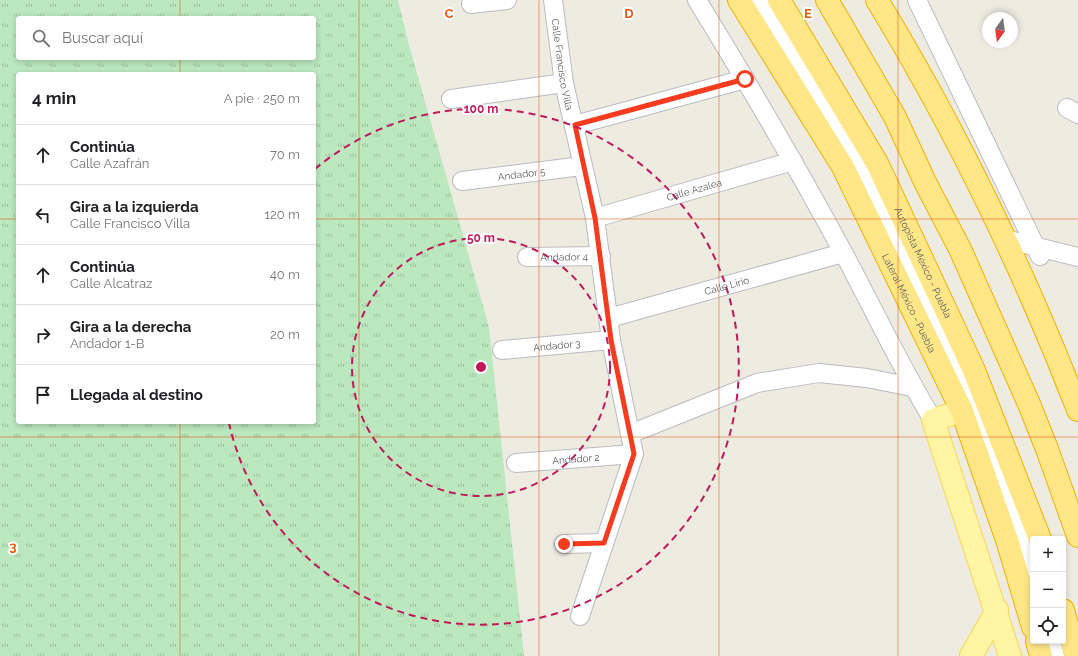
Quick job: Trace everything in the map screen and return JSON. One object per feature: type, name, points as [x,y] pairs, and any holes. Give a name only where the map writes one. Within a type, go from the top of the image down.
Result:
[{"type":"highway","name":"Lateral México - Puebla","points":[[739,0],[843,167],[962,411],[1008,540],[1030,617]]},
{"type":"highway","name":"Autopista México - Puebla","points":[[780,0],[820,64],[880,169],[974,368],[1039,536]]},
{"type":"highway","points":[[826,0],[895,117],[925,182],[960,248],[1032,410],[1078,536]]},
{"type":"highway","points":[[877,0],[934,99],[1005,239],[1061,365],[1078,410]]},
{"type":"highway","points":[[1066,621],[1076,656]]},
{"type":"highway","points":[[1038,644],[1041,656]]},
{"type":"main road","points":[[962,411],[933,420],[997,610],[1010,656]]},
{"type":"main road","points":[[971,656],[997,610]]},
{"type":"street","points":[[471,4],[507,0]]},
{"type":"street","name":"Calle Francisco Villa","points":[[553,0],[564,83],[575,125],[582,166],[595,218],[611,340],[634,454]]},
{"type":"street","points":[[697,0],[793,161],[843,252],[912,387],[933,420]]},
{"type":"street","points":[[743,0],[838,142],[969,409],[1031,608]]},
{"type":"street","points":[[758,0],[847,141],[979,410],[1030,574]]},
{"type":"street","points":[[917,0],[1039,252]]},
{"type":"street","points":[[575,125],[745,79]]},
{"type":"street","points":[[452,99],[564,83]]},
{"type":"street","name":"Calle Azalea","points":[[595,218],[793,161]]},
{"type":"street","name":"Andador 5","points":[[462,181],[582,166]]},
{"type":"street","points":[[1005,239],[1039,252]]},
{"type":"street","name":"Calle Lirio","points":[[609,318],[843,252]]},
{"type":"street","points":[[1014,261],[1039,252],[1059,252],[1078,257]]},
{"type":"street","name":"Andador 4","points":[[527,257],[601,256]]},
{"type":"street","name":"Andador 3","points":[[502,350],[611,340]]},
{"type":"street","points":[[630,434],[757,383],[819,373],[867,378],[912,387]]},
{"type":"street","points":[[580,616],[634,454]]},
{"type":"street","name":"Andador 2","points":[[516,463],[634,454]]},
{"type":"street","points":[[564,544],[604,543]]},
{"type":"street","points":[[1042,644],[1046,656]]},
{"type":"street","points":[[1052,644],[1055,656]]},
{"type":"green space","points":[[0,0],[398,0],[409,45],[489,327],[524,656],[0,656]]},
{"type":"route","points":[[564,544],[604,543],[634,454],[611,340],[595,218],[582,166],[575,125],[745,79]]}]
